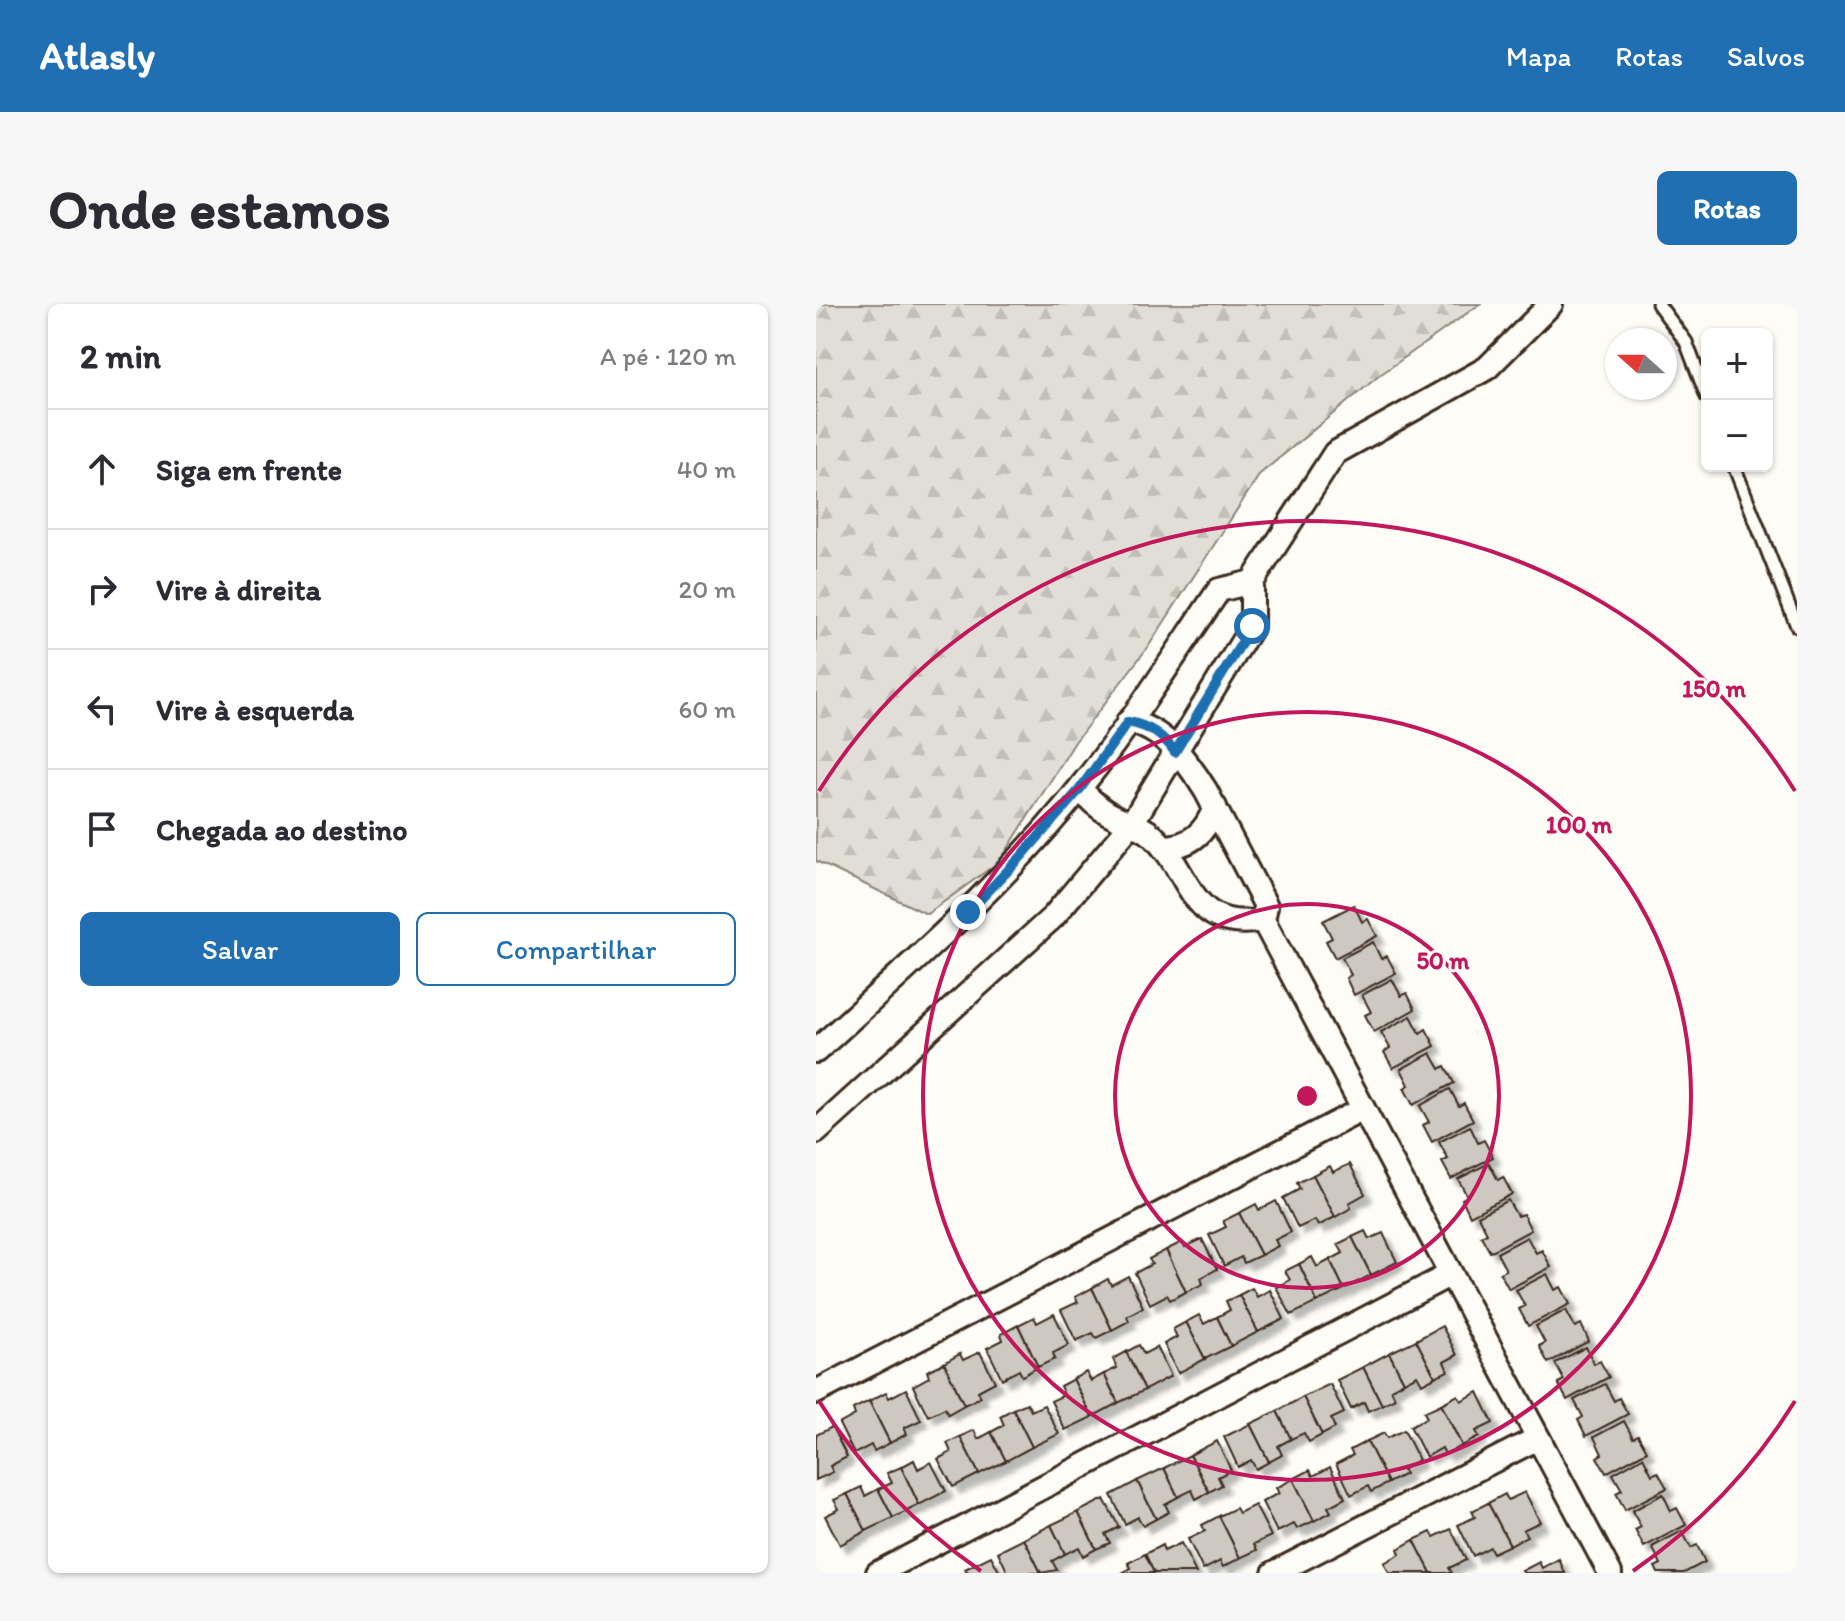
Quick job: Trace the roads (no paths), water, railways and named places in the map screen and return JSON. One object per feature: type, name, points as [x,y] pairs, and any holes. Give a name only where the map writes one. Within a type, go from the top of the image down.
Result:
[{"type":"street","points":[[816,1132],[1053,917],[1132,823],[1252,626],[1252,582],[1335,453],[1487,368],[1551,304]]},
{"type":"street","points":[[816,1051],[968,912],[1020,858],[1080,789],[1219,590],[1252,582]]},
{"type":"street","points":[[1128,722],[1160,735],[1197,776],[1215,807],[1266,906],[1263,920],[1610,1573]]},
{"type":"street","points":[[1080,789],[1103,810],[1151,833],[1203,907],[1222,919],[1235,922],[1263,920]]},
{"type":"street","points":[[1163,847],[1174,847],[1195,838],[1204,830],[1215,807]]},
{"type":"street","points":[[816,1392],[1363,1109]]},
{"type":"street","points":[[878,1573],[1451,1274]]},
{"type":"street","points":[[1274,1573],[1538,1438]]},
{"type":"lane","points":[[1658,304],[1686,342],[1701,381]]},
{"type":"lane","points":[[1736,472],[1797,626]]}]
